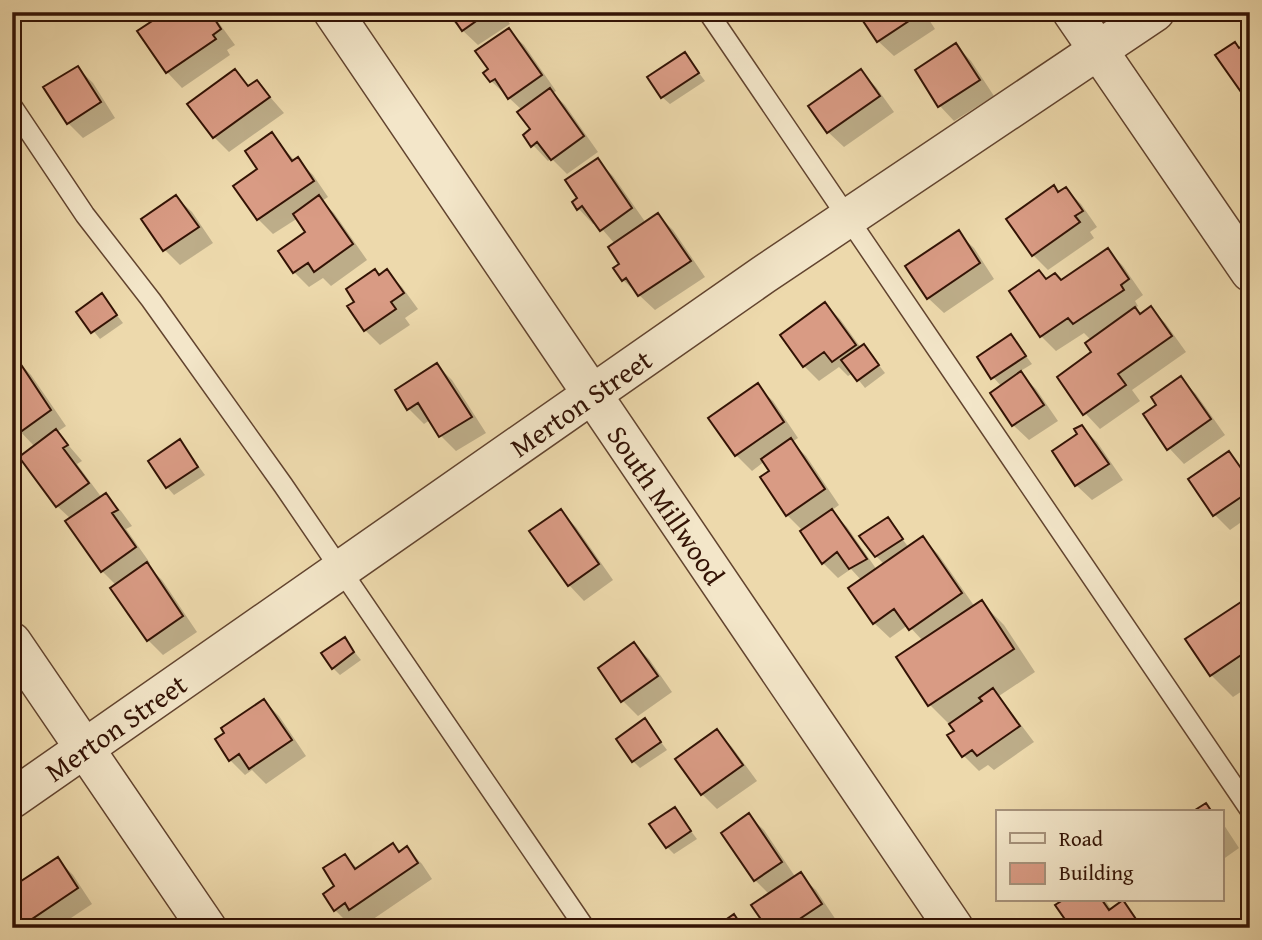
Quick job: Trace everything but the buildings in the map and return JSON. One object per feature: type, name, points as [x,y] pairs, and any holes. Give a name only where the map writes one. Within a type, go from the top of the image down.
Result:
[{"type":"street","name":"South Millwood","points":[[333,12],[954,928]]},
{"type":"street","points":[[1072,12],[1250,272]]},
{"type":"street","name":"Merton Street","points":[[12,799],[847,219],[1155,12]]},
{"type":"street","points":[[12,642],[207,928]]},
{"type":"lane","points":[[708,12],[1250,810]]},
{"type":"lane","points":[[12,106],[85,215],[284,485],[585,928]]}]
